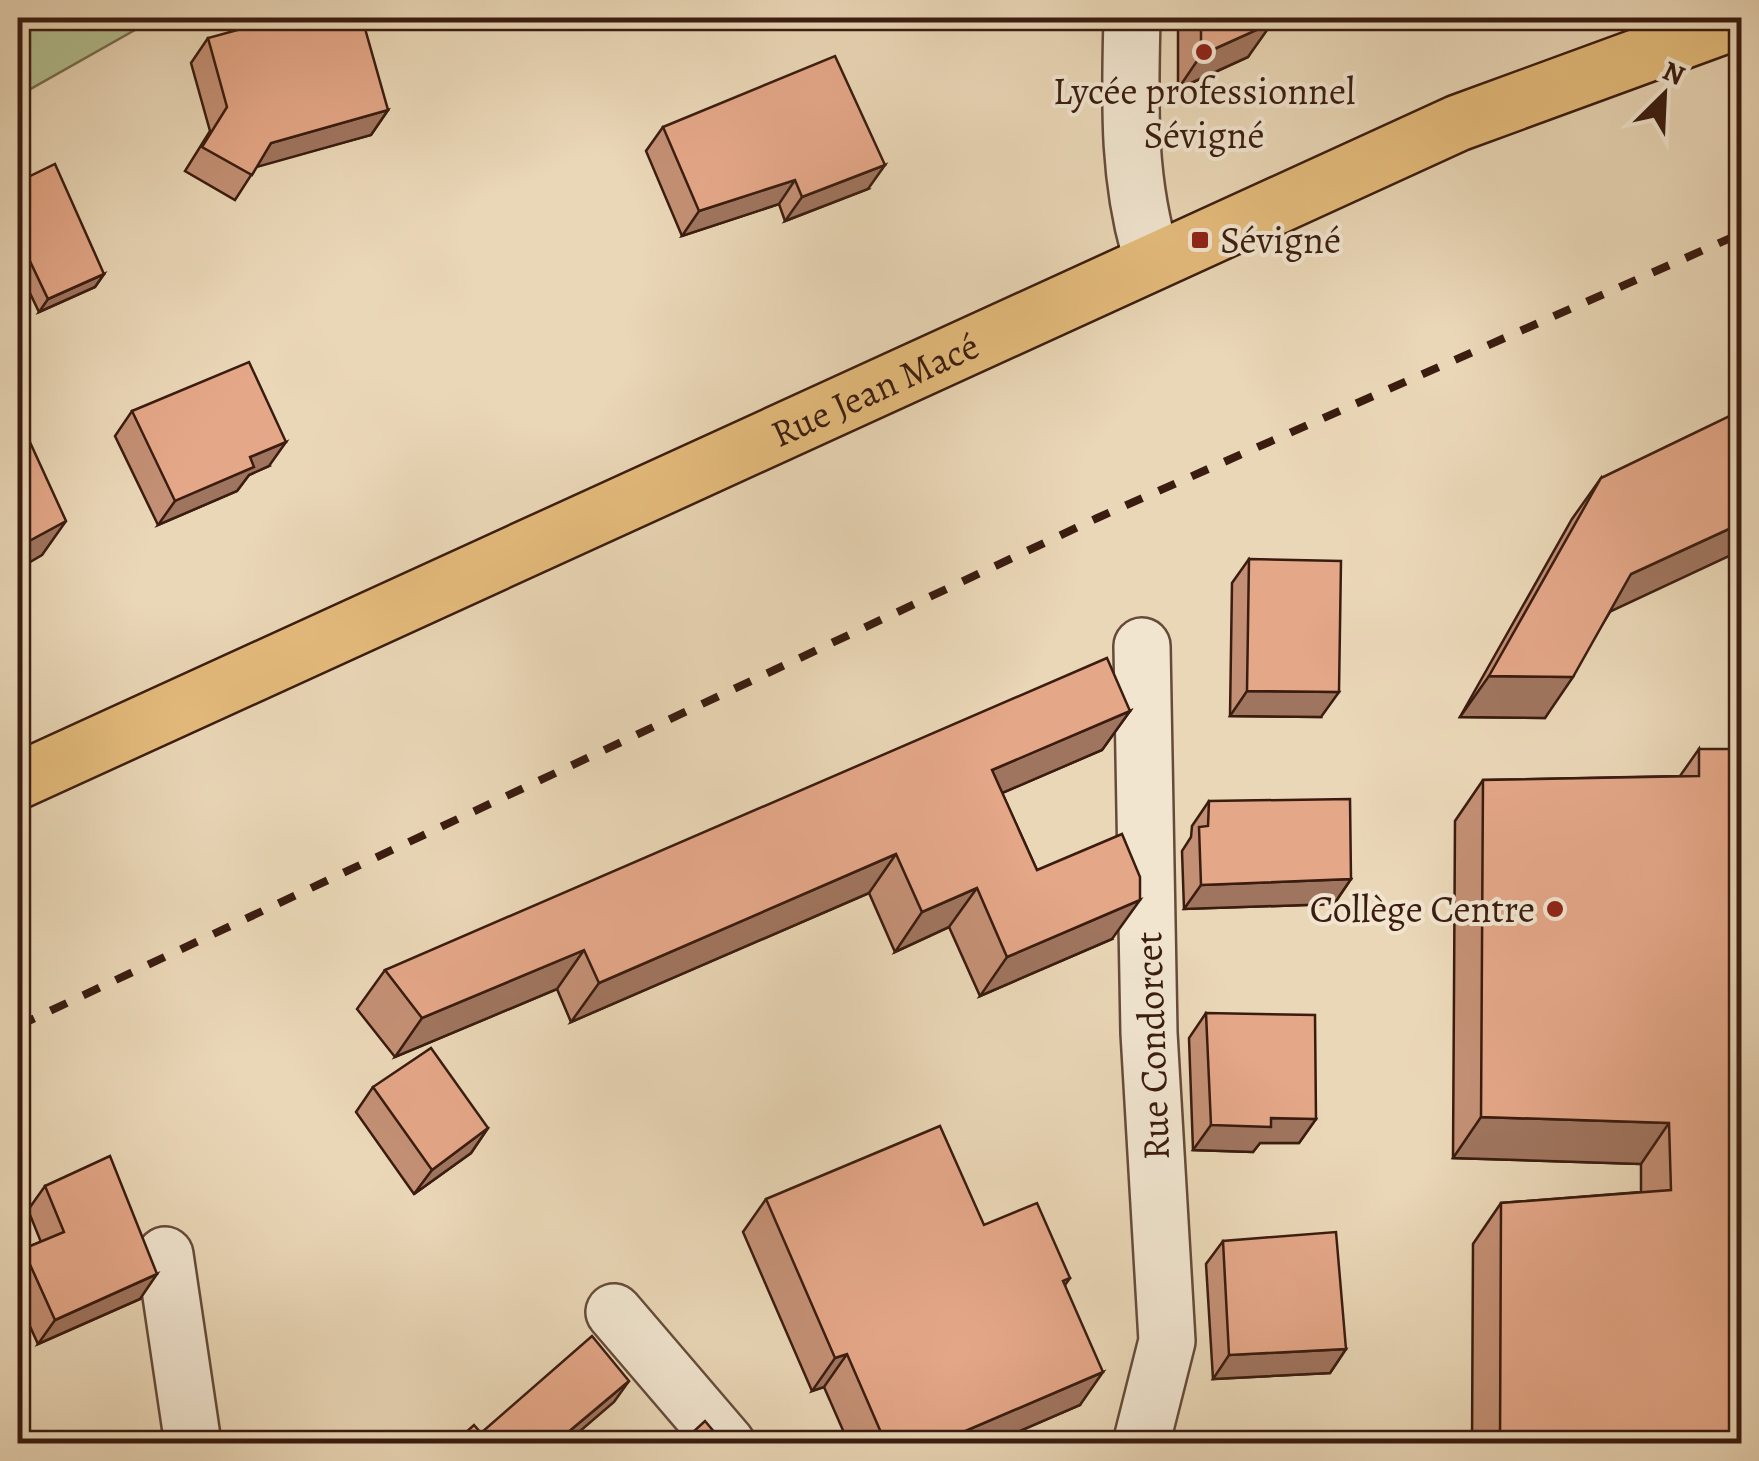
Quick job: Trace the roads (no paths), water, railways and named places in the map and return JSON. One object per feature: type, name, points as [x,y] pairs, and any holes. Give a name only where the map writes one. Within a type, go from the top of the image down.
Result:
[{"type":"main road","name":"Rue Jean Macé","points":[[18,782],[1458,123],[1742,19]]},
{"type":"street","points":[[1132,18],[1130,134],[1137,213],[1153,262]]},
{"type":"street","name":"Rue Condorcet","points":[[1142,646],[1149,1034],[1167,1341],[1142,1444]]},
{"type":"street","points":[[165,1254],[193,1444]]},
{"type":"street","points":[[614,1312],[727,1444]]},
{"type":"railway","points":[[18,1026],[1095,519],[1742,233]]},
{"type":"place","name":"Lycée professionnel Sévigné","points":[[1204,52]]},
{"type":"place","name":"Sévigné","points":[[1200,240]]},
{"type":"place","name":"Collège Centre","points":[[1555,909]]}]
